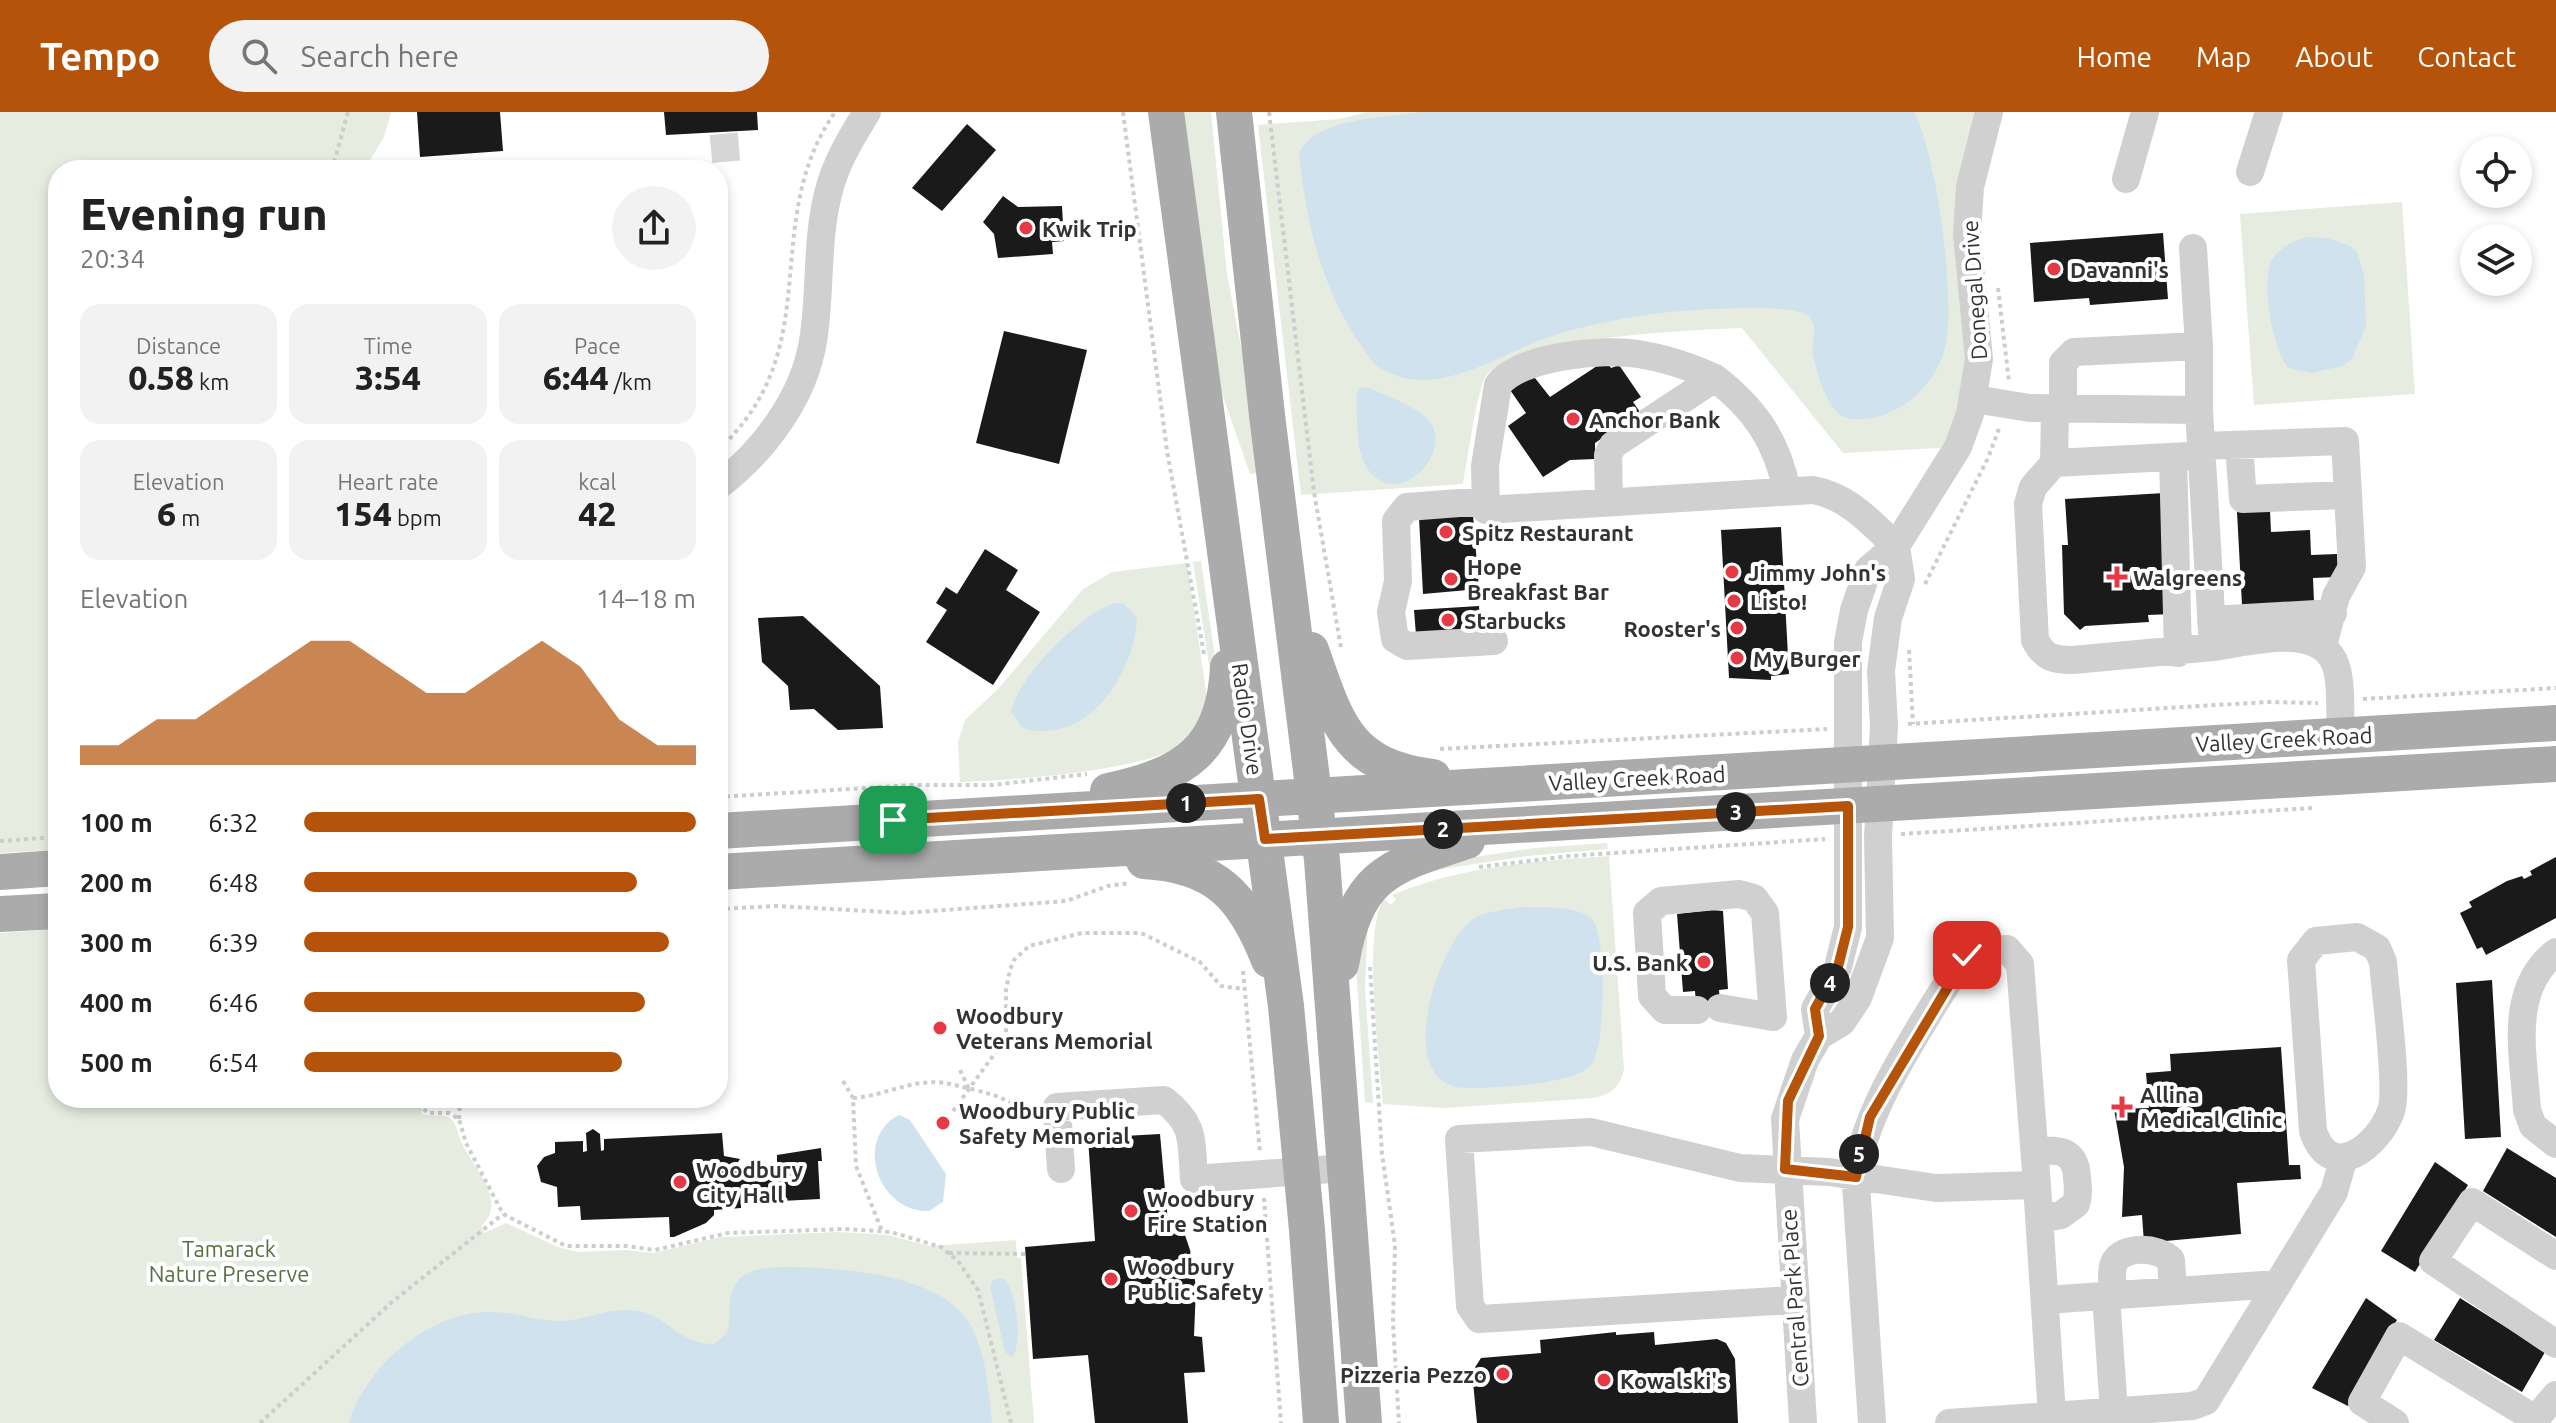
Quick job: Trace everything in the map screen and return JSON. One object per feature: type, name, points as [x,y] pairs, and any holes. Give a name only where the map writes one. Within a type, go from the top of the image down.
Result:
[{"type":"main road","name":"Radio Drive","points":[[1166,112],[1286,1006],[1321,1423]]},
{"type":"main road","points":[[1234,112],[1319,836],[1364,1423]]},
{"type":"main road","points":[[1288,584],[1334,715],[1358,749],[1378,763],[1406,773],[1503,785]]},
{"type":"main road","points":[[1005,814],[1154,780],[1177,769],[1198,753],[1216,729],[1224,708],[1231,589]]},
{"type":"main road","name":"Valley Creek Road","points":[[728,830],[2556,723]]},
{"type":"main road","name":"Valley Creek Road","points":[[728,871],[2556,764]]},
{"type":"main road","points":[[1334,1002],[1350,921],[1363,896],[1378,879],[1411,859],[1519,825]]},
{"type":"main road","points":[[1007,855],[1170,863],[1205,874],[1231,893],[1249,915],[1286,1006]]},
{"type":"main road","points":[[0,872],[48,869]]},
{"type":"main road","points":[[0,914],[48,912]]},
{"type":"street","points":[[728,478],[775,427],[806,371],[813,342],[827,195],[837,166],[867,112]]},
{"type":"street","name":"Donegal Drive","points":[[1896,546],[1958,447],[1974,399],[1979,336],[1967,234],[1970,187],[1989,112]]},
{"type":"street","points":[[2126,179],[2145,112]]},
{"type":"street","points":[[2250,172],[2269,112]]},
{"type":"street","points":[[2193,248],[2212,634]]},
{"type":"street","points":[[2199,346],[2074,352],[2063,363],[2054,463],[2033,487],[2028,504],[2035,640],[2041,653],[2055,660],[2178,653],[2212,634],[2333,613]]},
{"type":"street","points":[[1787,491],[1781,462],[1761,425],[1740,397],[1715,378],[1692,367],[1621,353],[1563,357],[1505,374],[1498,385],[1485,466],[1486,510],[1787,491],[1831,493],[1848,503],[1896,546],[1901,579],[1888,618],[1865,764]]},
{"type":"street","points":[[1609,502],[1608,455],[1613,445],[1715,378]]},
{"type":"street","points":[[1974,399],[2059,409],[2199,410]]},
{"type":"street","points":[[2054,463],[2173,457],[2239,445],[2345,441],[2352,567],[2336,596],[2323,646]]},
{"type":"street","points":[[2239,445],[2243,499],[2348,495]]},
{"type":"street","points":[[2173,457],[2178,653]]},
{"type":"street","points":[[1486,501],[1407,507],[1396,521],[1398,581],[1391,612],[1395,639],[1407,646],[1494,641]]},
{"type":"street","points":[[2212,634],[2305,639],[2323,646],[2335,663],[2341,735]]},
{"type":"street","name":"Central Park Place","points":[[1803,1423],[1785,1169],[1788,1101],[1819,1036],[1842,1022],[1863,989],[1875,960],[1882,917],[1864,805],[1865,764]]},
{"type":"street","points":[[1773,1017],[1765,913],[1754,898],[1739,894],[1661,901],[1647,913],[1652,996],[1665,1010],[1708,1009],[1773,1017],[1819,1036]]},
{"type":"street","points":[[2357,937],[2377,948],[2383,962],[2393,1103],[2370,1144],[2357,1154],[2344,1157],[2324,1150],[2313,1131],[2301,960],[2316,941],[2357,937]]},
{"type":"street","points":[[1872,1423],[1856,1177],[1870,1117],[1962,959],[1978,950],[2007,949],[2020,964],[2052,1415]]},
{"type":"street","points":[[2556,952],[2535,972],[2522,1010],[2527,1110],[2533,1126],[2556,1144]]},
{"type":"street","points":[[1061,1169],[1057,1107],[1164,1100],[1183,1115],[1190,1127],[1194,1179],[1346,1168]]},
{"type":"street","points":[[1794,1300],[1479,1319],[1470,1306],[1459,1139],[1591,1132],[1728,1166],[1785,1169],[1936,1188],[2037,1185]]},
{"type":"street","points":[[2035,1151],[2063,1151],[2070,1155],[2077,1167],[2076,1204],[2061,1215],[2040,1219]]},
{"type":"street","points":[[1949,1423],[2192,1406],[2206,1401],[2334,1192],[2344,1157]]},
{"type":"street","points":[[2556,1256],[2472,1202],[2433,1261],[2556,1344]]},
{"type":"street","points":[[2114,1412],[2110,1296],[2116,1259],[2123,1253],[2156,1250],[2165,1254],[2171,1260],[2173,1291]]},
{"type":"street","points":[[2045,1300],[2278,1284]]},
{"type":"street","points":[[2395,1423],[2362,1402],[2399,1336],[2534,1421],[2556,1395]]},
{"type":"path","points":[[335,160],[348,112]]},
{"type":"path","points":[[728,439],[754,412],[776,367],[789,302],[795,218],[813,152],[835,112]]},
{"type":"path","points":[[1123,112],[1167,451],[1205,664]]},
{"type":"path","points":[[1269,112],[1316,505],[1342,653]]},
{"type":"path","points":[[2354,700],[2556,688]]},
{"type":"path","points":[[1913,724],[2266,702],[2320,703]]},
{"type":"path","points":[[1432,750],[1821,730]]},
{"type":"path","points":[[728,796],[915,785],[1000,784],[1100,771]]},
{"type":"path","points":[[1907,833],[2320,808]]},
{"type":"path","points":[[0,841],[48,838]]},
{"type":"path","points":[[1476,867],[1569,856],[1828,839]]},
{"type":"path","points":[[728,908],[776,906],[905,913],[1066,901],[1112,885],[1132,883]]},
{"type":"path","points":[[953,1111],[1006,1038],[1006,990],[1010,970],[1014,960],[1029,946],[1082,933],[1141,933],[1200,962],[1221,986],[1245,989]]},
{"type":"path","points":[[1242,960],[1259,1139]]},
{"type":"path","points":[[1370,966],[1382,1154],[1395,1245],[1393,1323],[1399,1423]]},
{"type":"path","points":[[960,1070],[970,1091]]},
{"type":"path","points":[[843,1081],[853,1098],[855,1160],[882,1231]]},
{"type":"path","points":[[853,1098],[933,1082],[996,1096],[1014,1106],[1028,1106]]},
{"type":"path","points":[[423,1108],[428,1113],[449,1113],[459,1119]]},
{"type":"path","points":[[460,1108],[459,1119],[466,1143],[503,1214],[535,1233],[579,1249],[626,1246],[663,1250],[728,1233],[882,1231],[928,1241],[949,1253],[969,1275],[981,1298],[1011,1423]]},
{"type":"path","points":[[1265,1209],[1281,1423]]},
{"type":"path","points":[[261,1423],[392,1302],[503,1214]]},
{"type":"path","points":[[949,1253],[1025,1254]]},
{"type":"green space","points":[[0,112],[391,112],[384,137],[370,160],[48,160],[48,851],[0,853]]},
{"type":"green space","points":[[1181,112],[1211,112],[1227,274],[1256,424],[1260,473],[1250,474],[1211,362]]},
{"type":"green space","points":[[1367,112],[1989,112],[1978,147],[1979,336],[1958,447],[1843,453],[1742,328],[1685,331],[1567,344],[1531,352],[1504,363],[1486,376],[1483,383],[1463,484],[1301,495],[1258,125],[1340,119]]},
{"type":"green space","points":[[2402,202],[2415,394],[2254,405],[2240,214]]},
{"type":"green space","points":[[1201,561],[1218,678],[1213,690],[1193,562]]},
{"type":"green space","points":[[1187,563],[1207,698],[1198,724],[1186,741],[1162,754],[1107,768],[1041,777],[960,782],[958,742],[965,720],[999,688],[1083,589],[1112,572]]},
{"type":"green space","points":[[1607,843],[1608,849],[1528,856],[1435,870],[1428,864],[1535,848]]},
{"type":"green space","points":[[1609,856],[1624,1068],[1615,1088],[1594,1098],[1443,1108],[1383,1104],[1373,966],[1374,938],[1384,899],[1391,905],[1396,899],[1392,895],[1471,871]]},
{"type":"green space","points":[[1368,917],[1365,988],[1373,1103],[1365,1102],[1355,952]]},
{"type":"green space","name":"Tamarack Nature Preserve","points":[[48,930],[48,1108],[422,1108],[422,1114],[446,1117],[454,1122],[486,1185],[491,1206],[489,1217],[481,1226],[484,1233],[506,1223],[558,1247],[578,1252],[625,1250],[654,1253],[721,1237],[840,1232],[888,1235],[929,1246],[1016,1240],[1017,1258],[1021,1258],[1034,1423],[0,1423],[0,933]]},
{"type":"water","points":[[1422,112],[1914,112],[1937,191],[1946,260],[1946,343],[1934,374],[1912,399],[1899,408],[1868,419],[1851,419],[1836,410],[1824,392],[1813,354],[1814,328],[1811,319],[1796,311],[1755,308],[1703,309],[1622,319],[1552,336],[1487,364],[1442,378],[1419,380],[1397,376],[1371,360],[1334,297],[1311,227],[1299,153],[1320,132],[1336,126]]},
{"type":"water","points":[[2308,237],[2326,238],[2349,245],[2357,252],[2364,275],[2366,326],[2352,359],[2342,366],[2311,373],[2288,368],[2283,359],[2273,331],[2267,284],[2275,255],[2288,244]]},
{"type":"water","points":[[1366,387],[1416,410],[1433,427],[1435,442],[1431,457],[1422,470],[1409,480],[1395,484],[1380,481],[1363,461],[1356,395],[1359,388]]},
{"type":"water","points":[[1114,603],[1124,604],[1137,617],[1134,639],[1117,682],[1103,701],[1067,727],[1046,731],[1022,728],[1011,711],[1016,697],[1038,664],[1085,620]]},
{"type":"water","points":[[1520,907],[1575,911],[1591,918],[1596,927],[1603,991],[1596,1055],[1591,1065],[1582,1072],[1551,1081],[1467,1088],[1444,1082],[1431,1066],[1426,1042],[1428,1014],[1445,957],[1473,919],[1489,912]]},
{"type":"water","points":[[899,1115],[910,1120],[946,1174],[943,1202],[929,1211],[911,1208],[896,1200],[885,1188],[878,1173],[875,1156],[877,1140],[885,1126]]},
{"type":"water","points":[[795,1267],[892,1278],[939,1295],[958,1309],[971,1326],[980,1349],[992,1423],[349,1423],[369,1382],[385,1363],[402,1346],[443,1322],[488,1312],[561,1321],[627,1310],[658,1318],[691,1340],[714,1344],[727,1333],[731,1295],[741,1278],[757,1270]]},
{"type":"water","points":[[1002,1278],[1011,1292],[1017,1316],[1017,1341],[1012,1357],[1005,1352],[990,1287],[993,1280]]},
{"type":"building","points":[[417,112],[500,112],[503,151],[420,157]]},
{"type":"building","points":[[664,112],[757,112],[758,130],[666,135]]},
{"type":"building","points":[[967,124],[996,150],[942,211],[912,188]]},
{"type":"building","name":"Kwik Trip","points":[[1003,196],[1018,207],[1062,206],[1064,241],[1052,242],[1053,254],[998,258],[994,234],[983,222]]},
{"type":"building","points":[[2163,233],[2168,299],[2090,305],[2089,298],[2034,302],[2030,243]]},
{"type":"building","points":[[1004,331],[1087,350],[1059,464],[976,443]]},
{"type":"building","name":"Anchor Bank","points":[[1606,360],[1611,368],[1619,365],[1641,397],[1633,402],[1640,412],[1595,443],[1595,459],[1570,460],[1543,477],[1508,426],[1526,413],[1508,387],[1531,373],[1550,397]]},
{"type":"building","name":"Walgreens","points":[[2164,493],[2172,614],[2148,615],[2149,622],[2085,626],[2080,630],[2064,614],[2062,545],[2068,545],[2065,499]]},
{"type":"building","points":[[2270,510],[2271,532],[2310,530],[2311,555],[2337,554],[2338,577],[2313,578],[2314,602],[2242,605],[2237,512]]},
{"type":"building","points":[[1473,515],[1479,589],[1423,594],[1419,518]]},
{"type":"building","points":[[1781,527],[1789,674],[1771,676],[1771,680],[1729,678],[1721,530]]},
{"type":"building","points":[[985,549],[1018,570],[1006,590],[1040,612],[993,685],[926,642],[947,610],[936,603],[946,587],[957,594]]},
{"type":"building","name":"Starbucks","points":[[1479,606],[1481,631],[1416,635],[1414,610]]},
{"type":"building","points":[[803,616],[880,686],[883,728],[838,730],[814,709],[790,710],[788,686],[762,662],[758,618]]},
{"type":"building","points":[[2556,857],[2556,918],[2486,955],[2482,947],[2477,949],[2460,913],[2472,907],[2469,902],[2507,881],[2532,875],[2530,871]]},
{"type":"building","name":"U.S. Bank","points":[[1723,911],[1728,989],[1719,990],[1721,1015],[1697,1017],[1695,991],[1683,992],[1677,914]]},
{"type":"building","points":[[2492,980],[2501,1137],[2465,1139],[2456,983]]},
{"type":"building","name":"Allina Medical Clinic","points":[[2281,1047],[2289,1165],[2300,1165],[2301,1179],[2237,1183],[2241,1234],[2144,1243],[2142,1215],[2122,1217],[2124,1167],[2114,1109],[2149,1108],[2146,1073],[2171,1071],[2170,1054]]},
{"type":"building","name":"Woodbury City Hall","points":[[593,1129],[600,1134],[601,1151],[604,1150],[604,1139],[722,1133],[724,1156],[740,1159],[734,1168],[777,1163],[777,1155],[821,1148],[822,1161],[818,1161],[820,1199],[741,1203],[741,1208],[714,1210],[714,1215],[706,1223],[674,1237],[670,1237],[669,1217],[581,1220],[580,1206],[558,1207],[557,1187],[541,1182],[537,1166],[544,1157],[555,1153],[555,1142],[583,1141],[583,1152],[587,1151],[586,1133]]},
{"type":"building","name":"Woodbury Public Safety","points":[[1160,1134],[1169,1234],[1184,1232],[1190,1250],[1196,1287],[1194,1336],[1202,1337],[1205,1372],[1184,1373],[1188,1423],[1095,1423],[1088,1355],[1033,1359],[1025,1247],[1095,1241],[1088,1138]]},
{"type":"building","points":[[2507,1148],[2556,1178],[2556,1237],[2483,1191]]},
{"type":"building","points":[[2435,1162],[2468,1185],[2415,1272],[2381,1251]]},
{"type":"building","points":[[2366,1298],[2397,1320],[2348,1406],[2312,1388]]},
{"type":"building","points":[[2460,1298],[2545,1352],[2522,1392],[2434,1340]]},
{"type":"building","name":"Kowalski's","points":[[1616,1332],[1616,1335],[1654,1332],[1655,1345],[1717,1339],[1726,1343],[1735,1359],[1738,1423],[1477,1423],[1472,1372],[1481,1358],[1541,1353],[1540,1340]]},
{"type":"tunnel","points":[[711,149],[745,146]]},
{"type":"place","name":"Kwik Trip","points":[[1026,228]]},
{"type":"place","name":"Davanni's","points":[[2054,269]]},
{"type":"place","name":"Anchor Bank","points":[[1573,419]]},
{"type":"place","name":"Spitz Restaurant","points":[[1446,532]]},
{"type":"place","name":"Jimmy John's","points":[[1732,572]]},
{"type":"place","name":"Walgreens","points":[[2117,577]]},
{"type":"place","name":"Hope Breakfast Bar","points":[[1451,579]]},
{"type":"place","name":"Listo!","points":[[1734,601]]},
{"type":"place","name":"Starbucks","points":[[1448,620]]},
{"type":"place","name":"Rooster's","points":[[1737,628]]},
{"type":"place","name":"My Burger","points":[[1737,658]]},
{"type":"place","name":"U.S. Bank","points":[[1704,962]]},
{"type":"place","name":"Woodbury Veterans Memorial","points":[[940,1028]]},
{"type":"place","name":"Allina Medical Clinic","points":[[2122,1107]]},
{"type":"place","name":"Woodbury Public Safety Memorial","points":[[943,1123]]},
{"type":"place","name":"Woodbury City Hall","points":[[680,1182]]},
{"type":"place","name":"Woodbury Fire Station","points":[[1131,1211]]},
{"type":"place","name":"Woodbury Public Safety","points":[[1111,1279]]},
{"type":"place","name":"Pizzeria Pezzo","points":[[1503,1374]]},
{"type":"place","name":"Kowalski's","points":[[1604,1380]]},
{"type":"route","points":[[893,820],[1259,799],[1265,839],[1848,806],[1848,927],[1838,967],[1815,1009],[1819,1036],[1788,1101],[1785,1169],[1856,1177],[1870,1117],[1967,955]]}]
